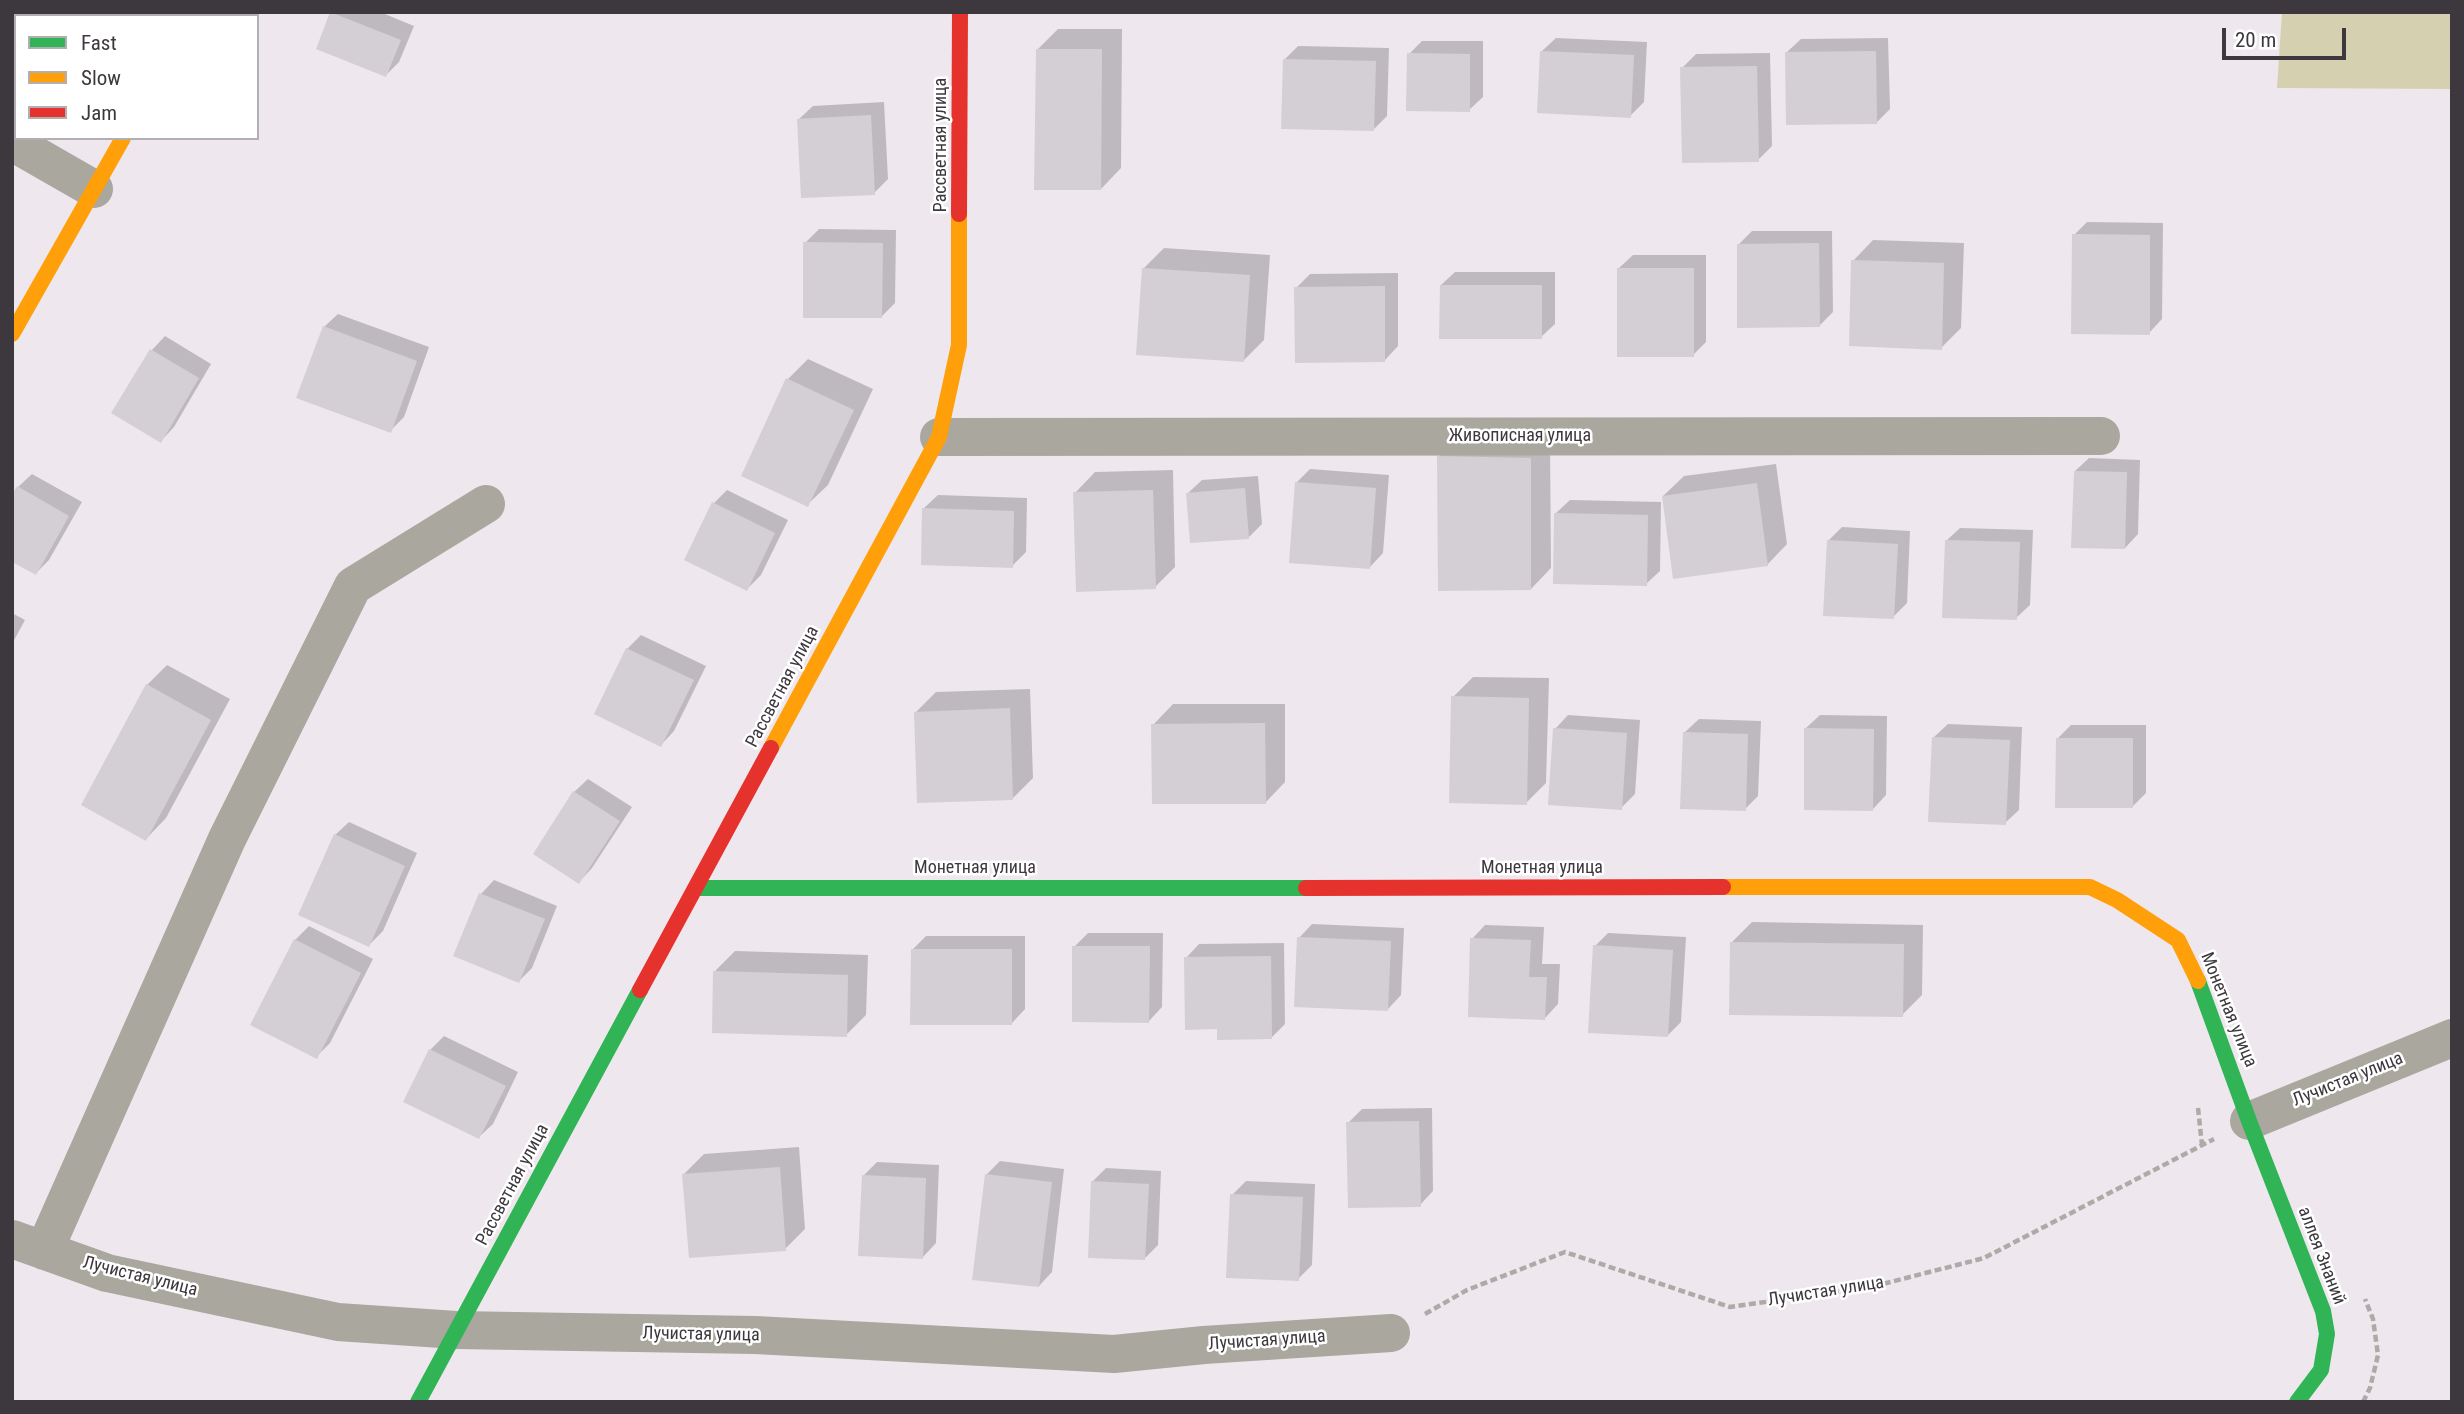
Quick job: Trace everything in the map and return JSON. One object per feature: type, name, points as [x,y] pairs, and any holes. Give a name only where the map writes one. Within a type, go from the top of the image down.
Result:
[{"type":"street","points":[[960,13],[975,12]]},
{"type":"street","name":"Рассветная улица","points":[[418,1402],[939,437],[959,345],[960,13]]},
{"type":"street","points":[[12,334],[122,140]]},
{"type":"street","points":[[12,142],[94,189]]},
{"type":"street","name":"Живописная улица","points":[[939,437],[2101,436]]},
{"type":"street","points":[[28,1245],[354,586],[486,504]]},
{"type":"street","name":"Монетная улица","points":[[696,888],[2090,887],[2117,900],[2178,940],[2202,988],[2249,1121]]},
{"type":"street","name":"Лучистая улица","points":[[2249,1121],[2452,1038]]},
{"type":"street","name":"аллея Знаний","points":[[2249,1121],[2323,1311],[2328,1334],[2321,1370],[2297,1402]]},
{"type":"street","name":"Лучистая улица","points":[[28,1245],[107,1273],[338,1322],[456,1330],[755,1335],[1114,1354],[1204,1345],[1391,1333]]},
{"type":"path","name":"Лучистая улица","points":[[1391,1333],[1467,1290],[1565,1252],[1730,1307],[1871,1287],[1984,1258],[2249,1121]]},
{"type":"shaded area","points":[[2282,12],[2452,12],[2452,89],[2277,88]]},
{"type":"building","points":[[12,12],[74,12],[14,14],[14,52]]},
{"type":"building","points":[[330,12],[401,40],[386,77],[316,49]]},
{"type":"building","points":[[1036,49],[1102,49],[1101,190],[1034,190]]},
{"type":"building","points":[[1540,51],[1634,55],[1631,118],[1537,113]]},
{"type":"building","points":[[1876,51],[1877,124],[1786,125],[1785,52]]},
{"type":"building","points":[[1407,53],[1470,54],[1470,112],[1406,111]]},
{"type":"building","points":[[1283,59],[1376,61],[1374,131],[1281,129]]},
{"type":"building","points":[[1757,66],[1759,162],[1682,163],[1680,67]]},
{"type":"building","points":[[871,115],[875,195],[801,198],[797,119]]},
{"type":"building","points":[[2072,234],[2150,235],[2150,335],[2071,334]]},
{"type":"building","points":[[803,242],[883,243],[882,318],[803,318]]},
{"type":"building","points":[[1819,243],[1820,327],[1737,328],[1737,244]]},
{"type":"building","points":[[1851,260],[1944,263],[1942,350],[1849,346]]},
{"type":"building","points":[[1142,268],[1250,275],[1244,362],[1136,355]]},
{"type":"building","points":[[1617,268],[1694,268],[1694,357],[1617,357]]},
{"type":"building","points":[[1440,285],[1542,285],[1542,339],[1439,339]]},
{"type":"building","points":[[1385,286],[1385,362],[1295,363],[1294,287]]},
{"type":"building","points":[[323,326],[417,361],[391,433],[296,398]]},
{"type":"building","points":[[150,349],[199,378],[161,443],[111,413]]},
{"type":"building","points":[[786,378],[854,410],[808,507],[741,476]]},
{"type":"building","points":[[1437,456],[1531,458],[1531,590],[1438,591]]},
{"type":"building","points":[[2074,471],[2127,472],[2125,549],[2071,548]]},
{"type":"building","points":[[1295,482],[1376,488],[1370,569],[1289,563]]},
{"type":"building","points":[[1757,483],[1768,566],[1673,579],[1662,496]]},
{"type":"building","points":[[17,486],[69,516],[36,575],[12,562],[12,495]]},
{"type":"building","points":[[1245,488],[1249,539],[1190,543],[1186,493]]},
{"type":"building","points":[[1153,490],[1156,589],[1076,592],[1073,492]]},
{"type":"building","points":[[712,502],[775,533],[747,591],[684,560]]},
{"type":"building","points":[[922,508],[1014,511],[1013,568],[921,565]]},
{"type":"building","points":[[1554,513],[1648,515],[1647,586],[1553,584]]},
{"type":"building","points":[[1827,540],[1898,544],[1894,619],[1823,616]]},
{"type":"building","points":[[1945,540],[2020,542],[2017,620],[1942,618]]},
{"type":"building","points":[[626,648],[694,680],[661,747],[594,714]]},
{"type":"building","points":[[146,684],[211,720],[146,841],[81,805]]},
{"type":"building","points":[[1451,696],[1529,698],[1527,805],[1449,803]]},
{"type":"building","points":[[1010,708],[1013,800],[917,803],[914,712]]},
{"type":"building","points":[[1265,723],[1266,804],[1152,804],[1151,724]]},
{"type":"building","points":[[1553,728],[1627,733],[1622,810],[1548,805]]},
{"type":"building","points":[[1804,728],[1874,729],[1873,811],[1804,810]]},
{"type":"building","points":[[1683,732],[1748,734],[1746,811],[1680,809]]},
{"type":"building","points":[[1932,737],[2010,740],[2006,825],[1928,822]]},
{"type":"building","points":[[2056,738],[2133,738],[2133,808],[2055,808]]},
{"type":"building","points":[[573,791],[620,821],[579,884],[533,854]]},
{"type":"building","points":[[334,834],[405,866],[369,947],[298,915]]},
{"type":"building","points":[[479,893],[545,919],[519,983],[453,956]]},
{"type":"building","points":[[1297,937],[1391,941],[1388,1011],[1294,1007]]},
{"type":"building","points":[[1470,938],[1531,940],[1529,977],[1547,977],[1545,1020],[1468,1017]]},
{"type":"building","points":[[294,939],[361,973],[317,1059],[250,1025]]},
{"type":"building","points":[[1730,942],[1904,944],[1903,1017],[1729,1015]]},
{"type":"building","points":[[1593,945],[1673,950],[1668,1037],[1588,1033]]},
{"type":"building","points":[[1072,946],[1150,946],[1149,1023],[1072,1022]]},
{"type":"building","points":[[911,949],[1012,949],[1012,1025],[910,1025]]},
{"type":"building","points":[[1271,956],[1272,1039],[1217,1040],[1217,1029],[1185,1030],[1184,957]]},
{"type":"building","points":[[713,971],[848,975],[847,1037],[712,1033]]},
{"type":"building","points":[[429,1049],[506,1086],[479,1139],[403,1102]]},
{"type":"building","points":[[1419,1121],[1421,1207],[1348,1208],[1346,1122]]},
{"type":"building","points":[[780,1167],[786,1251],[689,1258],[682,1174]]},
{"type":"building","points":[[985,1174],[1052,1182],[1039,1287],[972,1280]]},
{"type":"building","points":[[862,1175],[926,1178],[923,1259],[858,1256]]},
{"type":"building","points":[[1091,1181],[1149,1184],[1145,1260],[1088,1258]]},
{"type":"building","points":[[1230,1194],[1303,1197],[1299,1281],[1226,1278]]},
{"type":"traffic: fast","points":[[696,888],[1306,888]]},
{"type":"traffic: fast","points":[[2198,981],[2323,1311],[2327,1334],[2321,1370],[2297,1402]]},
{"type":"traffic: fast","points":[[418,1402],[640,990]]},
{"type":"traffic: slow","points":[[12,334],[122,140]]},
{"type":"traffic: slow","points":[[771,748],[939,437],[959,345],[959,214]]},
{"type":"traffic: slow","points":[[1723,887],[2090,887],[2117,900],[2178,940],[2198,981]]},
{"type":"traffic: jam","points":[[959,214],[960,12]]},
{"type":"traffic: jam","points":[[640,990],[771,748]]},
{"type":"traffic: jam","points":[[1306,888],[1723,887]]}]
